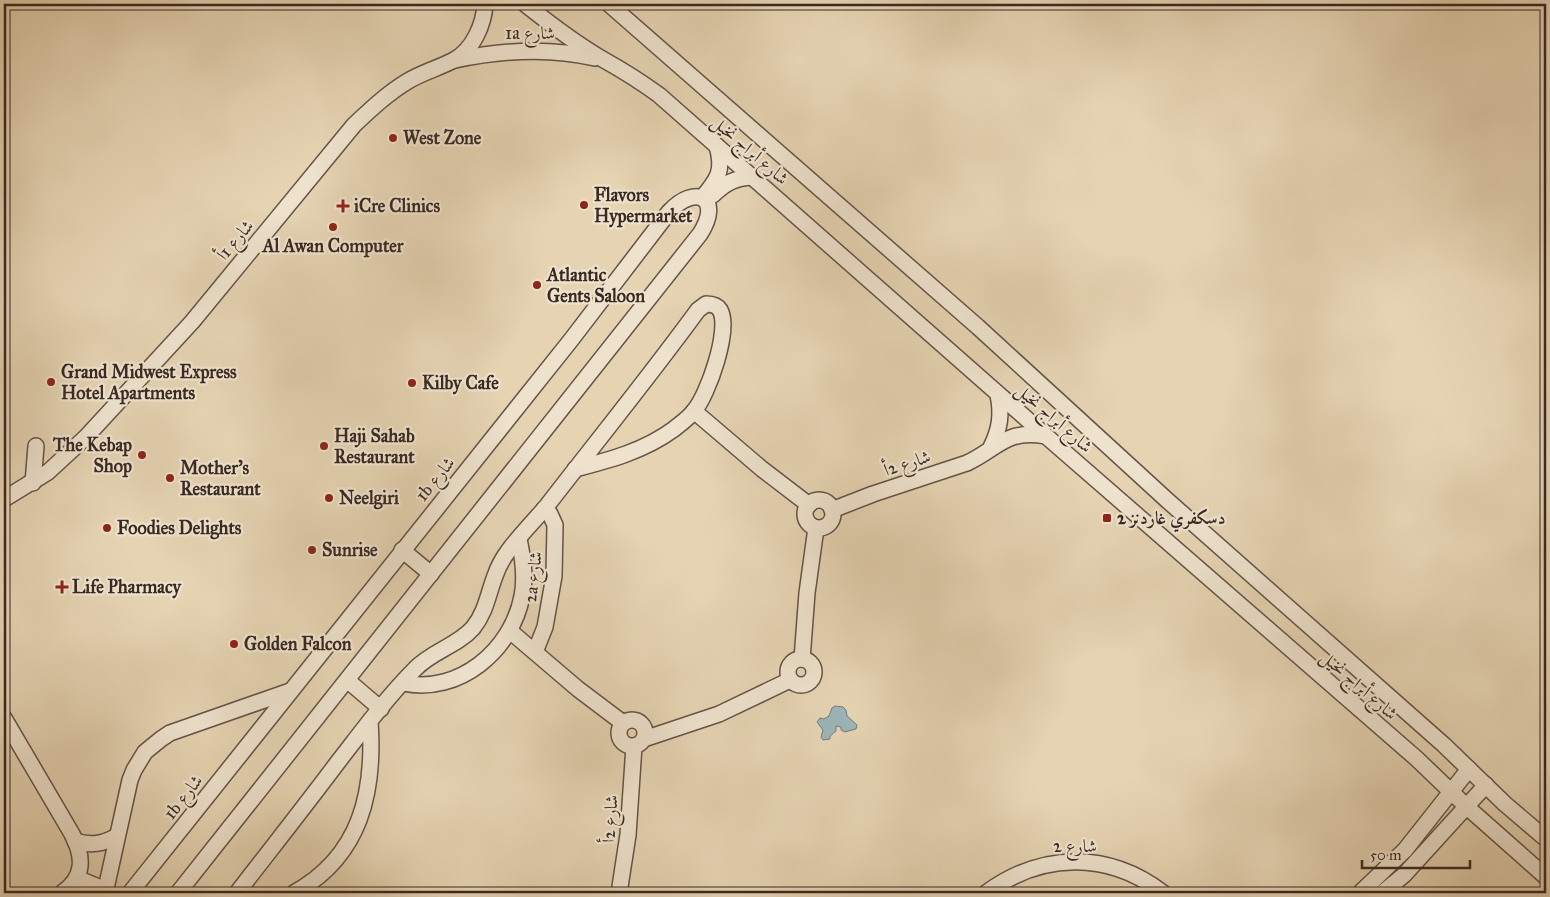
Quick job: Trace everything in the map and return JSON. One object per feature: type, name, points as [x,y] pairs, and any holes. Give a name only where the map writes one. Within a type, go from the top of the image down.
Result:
[{"type":"street","name":"شارع 1أ","points":[[4,499],[33,483],[62,461],[86,437],[192,322],[361,118],[396,89],[424,72],[455,60],[468,47],[478,31],[485,4]]},
{"type":"street","name":"شارع أبراج نخيل","points":[[525,4],[546,21],[605,60],[616,65],[659,95],[998,395],[1417,759],[1467,807],[1546,877]]},
{"type":"street","name":"شارع أبراج نخيل","points":[[609,4],[978,327],[1168,501],[1444,744],[1546,839]]},
{"type":"street","name":"1a شارع","points":[[455,60],[480,54],[530,50],[580,54],[605,60]]},
{"type":"street","points":[[704,200],[719,176],[720,156],[717,146]]},
{"type":"street","points":[[704,200],[724,184],[752,177]]},
{"type":"street","name":"1b شارع","points":[[130,893],[571,340],[669,212],[683,199],[696,196],[704,200]]},
{"type":"street","points":[[178,893],[700,234],[710,213],[709,207],[704,200]]},
{"type":"street","points":[[237,893],[370,720],[424,661],[462,638],[473,627],[482,615],[499,565],[698,310],[706,304],[712,304],[720,310],[722,336],[712,375],[694,411],[674,429],[651,444],[625,455],[575,469]]},
{"type":"street","points":[[991,447],[1001,416],[998,395]]},
{"type":"street","points":[[694,411],[762,469],[809,505]]},
{"type":"street","name":"شارع 2أ","points":[[832,510],[873,494],[966,463],[1001,441],[1017,435],[1034,434],[1046,436]]},
{"type":"street","points":[[33,483],[36,446]]},
{"type":"street","points":[[812,502],[826,502],[832,510],[833,518],[824,527],[812,527],[806,521],[805,513],[812,502]]},
{"type":"street","name":"2a شارع","points":[[535,652],[545,626],[554,576],[555,525],[550,514],[544,509]]},
{"type":"street","points":[[802,659],[807,593],[816,528]]},
{"type":"street","points":[[403,683],[415,686],[438,684],[467,673],[484,661],[498,647],[510,631],[523,595],[523,557],[519,539]]},
{"type":"street","points":[[402,550],[431,574]]},
{"type":"street","points":[[510,631],[578,689],[623,723]]},
{"type":"street","points":[[797,660],[807,660],[813,666],[815,671],[812,680],[808,684],[799,686],[790,680],[789,666],[797,660]]},
{"type":"street","points":[[347,680],[380,709]]},
{"type":"street","points":[[639,743],[644,729],[642,724],[633,720],[623,723],[620,727],[620,739],[628,746],[639,743],[719,714],[790,680]]},
{"type":"street","points":[[76,878],[96,886],[105,893],[132,775],[139,761],[153,745],[180,729],[291,691]]},
{"type":"street","points":[[4,718],[76,841],[80,869],[76,878],[62,893]]},
{"type":"street","points":[[294,893],[307,886],[325,871],[353,836],[362,815],[370,776],[372,757],[370,720]]},
{"type":"street","name":"شارع 2أ","points":[[619,893],[639,743]]},
{"type":"street","points":[[1360,893],[1405,850],[1469,769]]},
{"type":"street","points":[[1382,893],[1404,875],[1486,785]]},
{"type":"street","points":[[76,841],[93,844],[102,843],[118,836]]},
{"type":"street","name":"شارع 2","points":[[986,893],[1001,882],[1032,868],[1048,864],[1081,862],[1123,870],[1145,880],[1163,893]]},
{"type":"water","points":[[835,706],[843,707],[846,710],[847,716],[857,725],[856,729],[845,732],[841,730],[841,727],[836,726],[836,731],[830,736],[830,739],[823,740],[821,737],[823,730],[817,722],[820,718],[824,719],[829,716],[832,708]]},
{"type":"place","name":"West Zone","points":[[393,138]]},
{"type":"place","name":"Flavors Hypermarket","points":[[584,205]]},
{"type":"place","name":"iCre Clinics","points":[[343,206]]},
{"type":"place","name":"Al Awan Computer","points":[[333,227]]},
{"type":"place","name":"Atlantic Gents Saloon","points":[[537,285]]},
{"type":"place","name":"Grand Midwest Express Hotel Apartments","points":[[51,382]]},
{"type":"place","name":"Kilby Cafe","points":[[412,383]]},
{"type":"place","name":"Haji Sahab Restaurant","points":[[324,446]]},
{"type":"place","name":"The Kebap Shop","points":[[142,455]]},
{"type":"place","name":"Mother's Restaurant","points":[[170,478]]},
{"type":"place","name":"Neelgiri","points":[[329,498]]},
{"type":"place","name":"دسكفري غاردنز 2","points":[[1107,518]]},
{"type":"place","name":"Foodies Delights","points":[[107,528]]},
{"type":"place","name":"Sunrise","points":[[312,550]]},
{"type":"place","name":"Life Pharmacy","points":[[62,587]]},
{"type":"place","name":"Golden Falcon","points":[[234,644]]}]
